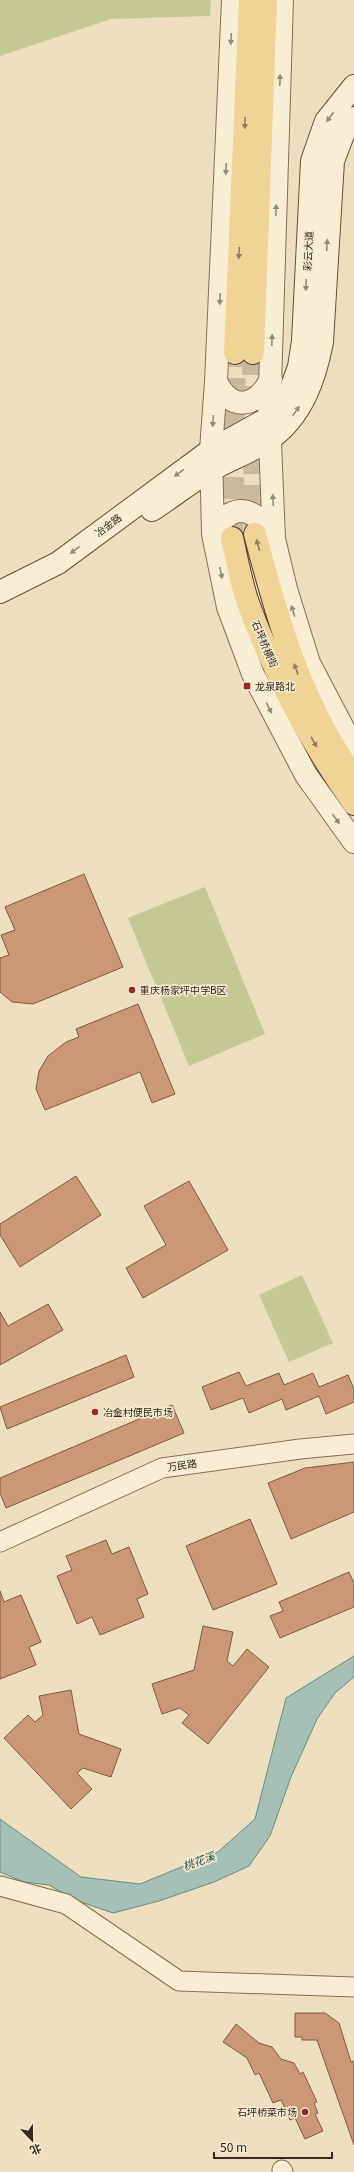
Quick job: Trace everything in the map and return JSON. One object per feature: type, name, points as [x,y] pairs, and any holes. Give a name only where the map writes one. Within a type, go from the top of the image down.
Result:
[{"type":"main road","points":[[250,0],[244,353],[266,0]]},
{"type":"main road","name":"石坪桥横街","points":[[222,536],[280,679],[328,767],[354,804]]},
{"type":"main road","name":"石坪桥横街","points":[[264,536],[271,594],[297,674],[342,760],[354,777]]},
{"type":"street","points":[[233,0],[216,382],[211,460],[222,536],[228,607],[253,674],[306,775],[354,842]]},
{"type":"street","points":[[282,0],[269,418],[270,439],[264,536],[286,589],[309,663],[354,749]]},
{"type":"street","name":"彩云大道","points":[[269,418],[289,394],[299,367],[303,341],[312,161],[326,121],[354,86]]},
{"type":"street","name":"彩云大道","points":[[211,460],[270,439],[288,422],[302,403],[316,369],[322,342],[332,161],[344,132],[354,118]]},
{"type":"street","points":[[216,382],[223,394],[232,401],[240,403],[251,401],[260,395],[271,379]]},
{"type":"street","points":[[211,460],[269,418]]},
{"type":"street","name":"冶金路","points":[[0,592],[58,563],[211,460]]},
{"type":"street","name":"冶金路","points":[[0,608],[68,573],[152,511],[211,460]]},
{"type":"street","points":[[222,536],[219,523],[229,515],[240,512],[251,512],[267,525],[264,536]]},
{"type":"street","name":"万民路","points":[[0,1542],[162,1468],[300,1449],[354,1444]]},
{"type":"street","points":[[0,1886],[66,1904],[179,1981],[354,1987]]},
{"type":"green space","points":[[0,0],[211,0],[210,16],[111,19],[0,56]]},
{"type":"green space","points":[[205,887],[265,1034],[189,1066],[128,918]]},
{"type":"green space","points":[[302,1275],[333,1343],[289,1362],[259,1295]]},
{"type":"water","name":"桃花溪","points":[[354,1656],[354,1677],[335,1693],[317,1719],[291,1777],[270,1836],[249,1866],[214,1882],[159,1901],[113,1913],[75,1900],[49,1885],[24,1882],[0,1872],[0,1819],[81,1877],[140,1884],[218,1852],[255,1819],[286,1698]]},
{"type":"building","points":[[84,874],[123,967],[33,1004],[12,1002],[0,992],[0,958],[9,955],[1,935],[15,930],[5,907]]},
{"type":"building","points":[[138,1004],[175,1094],[152,1103],[140,1072],[45,1110],[36,1089],[39,1071],[48,1056],[66,1042],[79,1037],[76,1029]]},
{"type":"building","points":[[76,1176],[101,1215],[20,1267],[0,1235],[0,1224]]},
{"type":"building","points":[[189,1181],[228,1250],[143,1298],[126,1268],[166,1245],[144,1206]]},
{"type":"building","points":[[48,1304],[63,1330],[0,1365],[0,1312],[8,1326]]},
{"type":"building","points":[[126,1355],[134,1377],[7,1429],[0,1407]]},
{"type":"building","points":[[239,1372],[246,1386],[279,1373],[284,1385],[313,1373],[319,1387],[348,1375],[354,1389],[354,1402],[326,1414],[319,1396],[286,1410],[282,1399],[249,1413],[243,1398],[211,1410],[202,1387]]},
{"type":"building","points":[[172,1405],[184,1433],[6,1508],[0,1493],[0,1478]]},
{"type":"building","points":[[354,1462],[354,1512],[291,1539],[268,1483],[305,1468]]},
{"type":"building","points":[[250,1519],[277,1584],[213,1610],[186,1546]]},
{"type":"building","points":[[106,1540],[112,1554],[129,1547],[148,1594],[137,1599],[144,1617],[100,1635],[92,1617],[77,1624],[57,1576],[72,1570],[66,1556]]},
{"type":"building","points":[[349,1572],[354,1583],[354,1607],[280,1638],[270,1616],[283,1611],[279,1602]]},
{"type":"building","points":[[0,1591],[4,1602],[21,1595],[41,1642],[29,1647],[36,1665],[0,1679]]},
{"type":"building","points":[[203,1626],[233,1632],[227,1661],[233,1666],[247,1649],[269,1667],[208,1744],[182,1723],[189,1715],[180,1708],[162,1714],[152,1684],[194,1670]]},
{"type":"building","points":[[71,1690],[79,1734],[121,1749],[111,1777],[83,1768],[77,1773],[92,1789],[71,1809],[4,1738],[28,1715],[35,1722],[43,1715],[39,1696]]},
{"type":"building","points":[[295,2013],[325,2013],[339,2023],[351,2062],[354,2061],[354,2145],[317,2040],[302,2040],[302,2037],[295,2037]]},
{"type":"building","points":[[236,2024],[259,2043],[272,2047],[281,2059],[294,2063],[300,2074],[303,2072],[317,2102],[314,2103],[318,2113],[315,2114],[323,2131],[305,2139],[295,2118],[290,2120],[281,2100],[273,2103],[259,2073],[255,2075],[247,2058],[223,2042]]},
{"type":"tunnel","points":[[232,532],[235,353]]},
{"type":"tunnel","points":[[253,353],[255,532]]},
{"type":"place","name":"龙泉路北","points":[[247,686]]},
{"type":"place","name":"重庆杨家坪中学B区","points":[[132,990]]},
{"type":"place","name":"冶金村便民市场","points":[[95,1412]]},
{"type":"place","name":"石坪桥菜市场","points":[[305,2112]]}]
